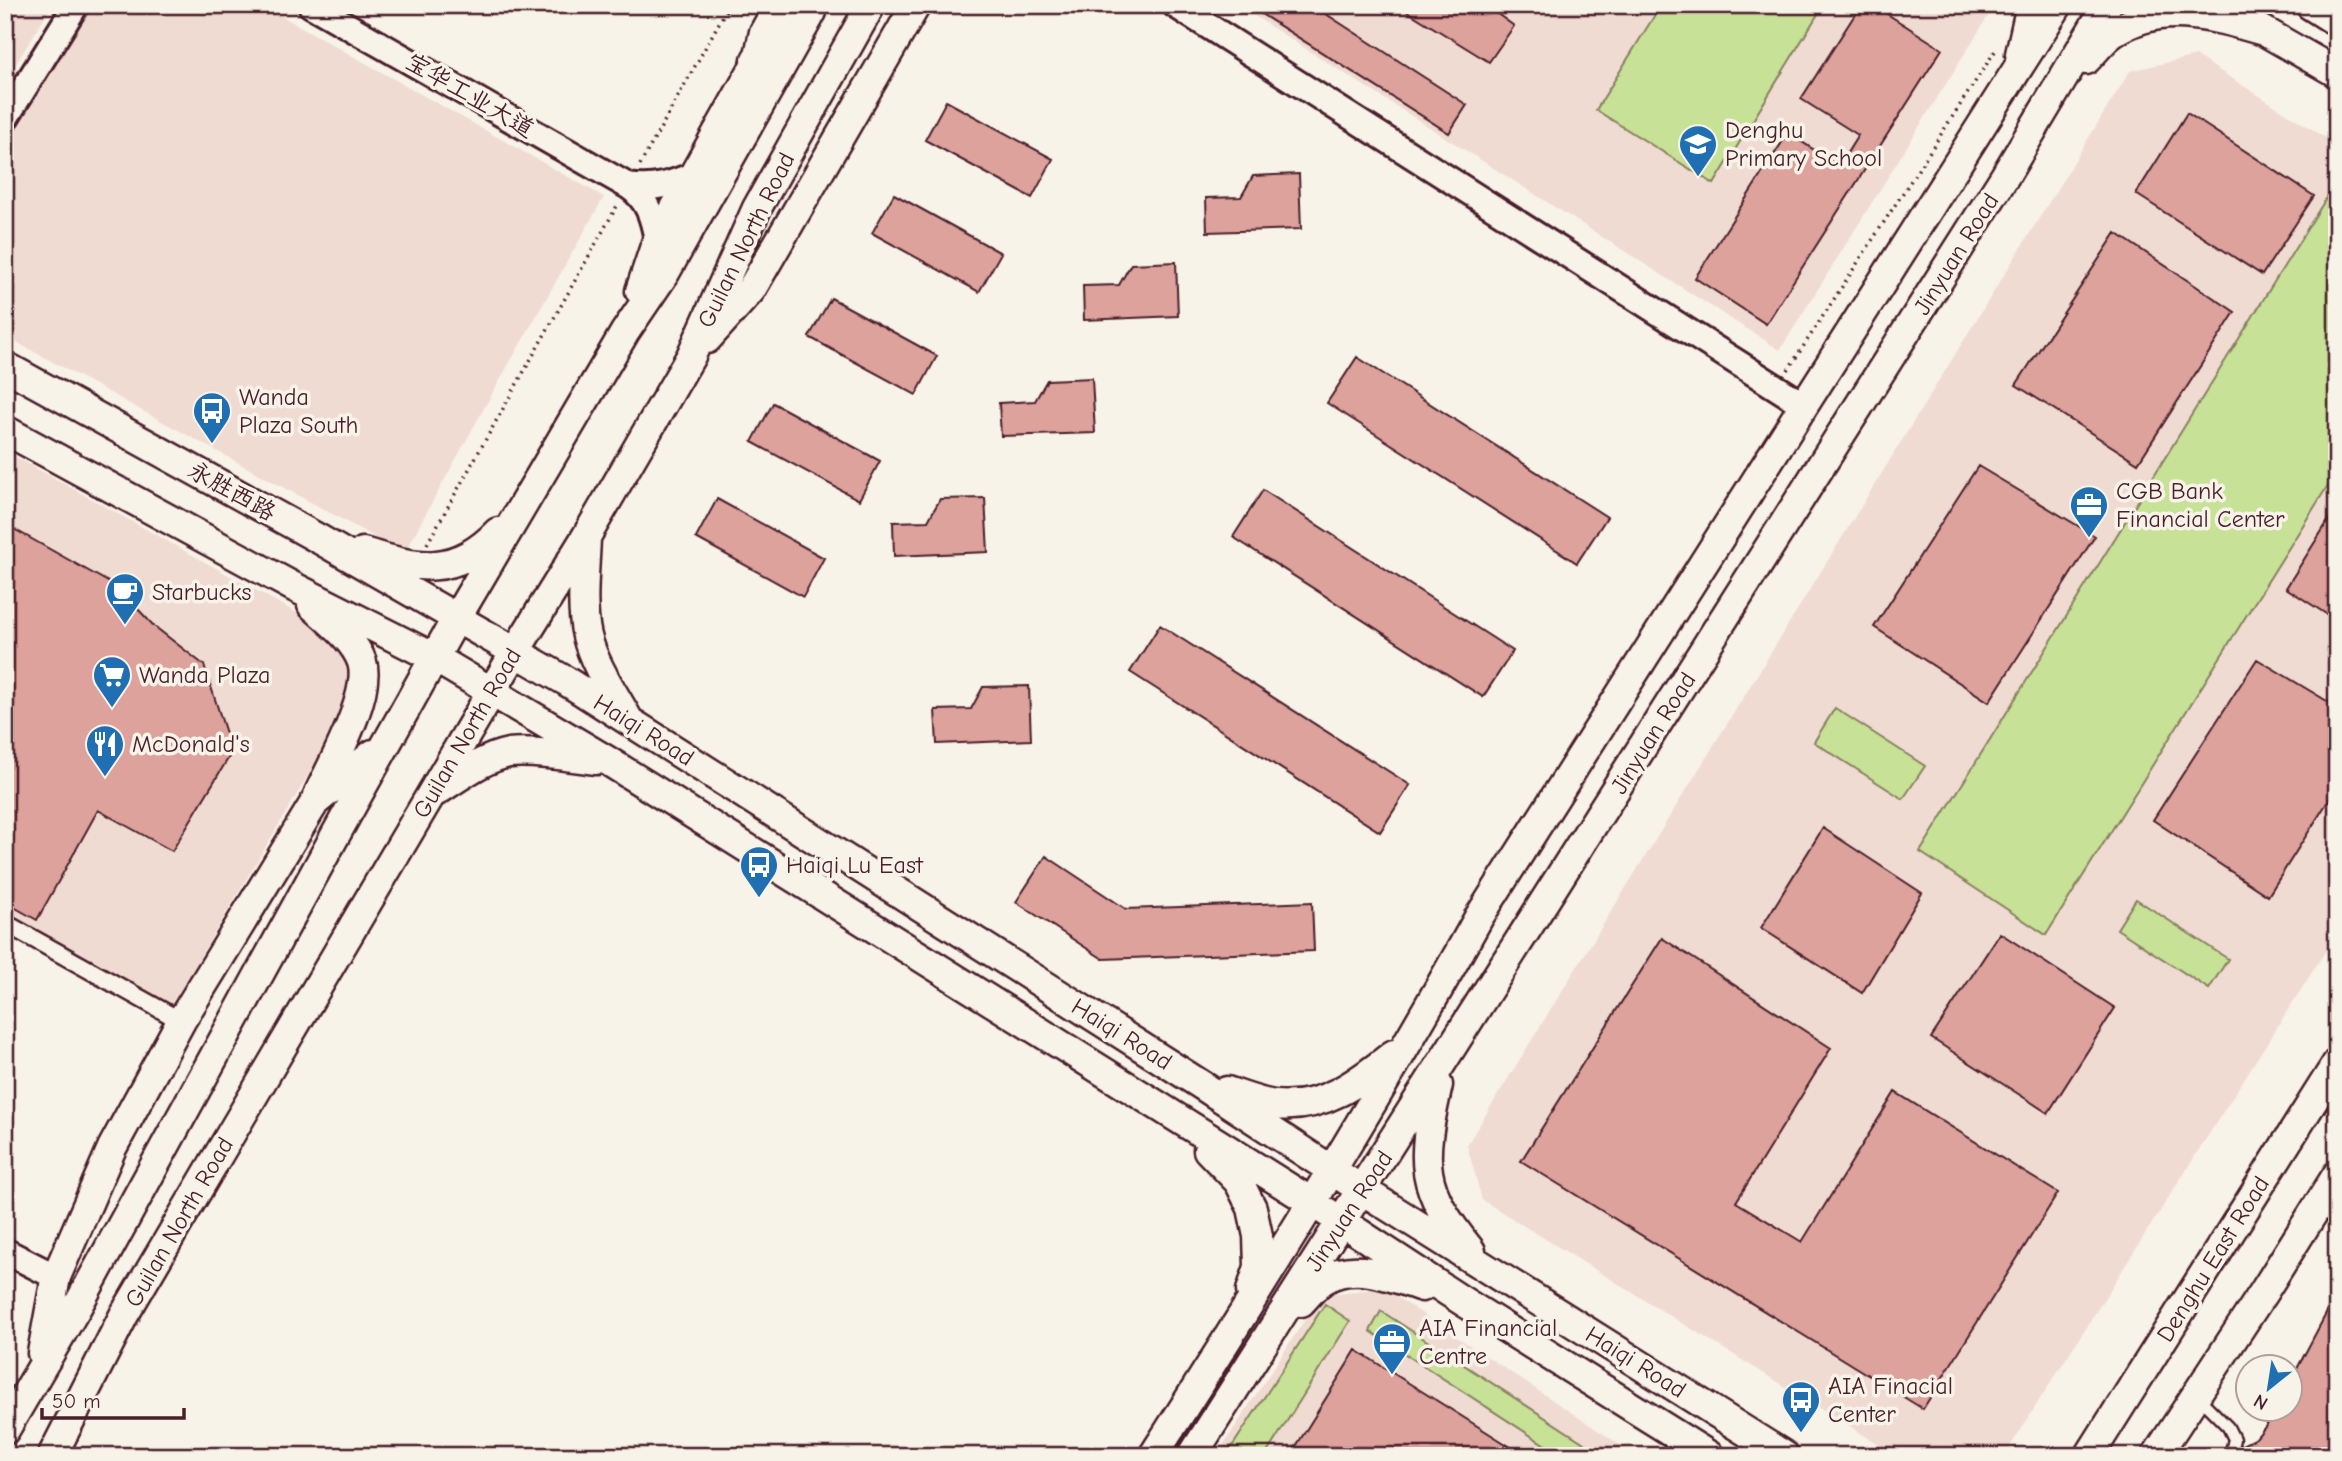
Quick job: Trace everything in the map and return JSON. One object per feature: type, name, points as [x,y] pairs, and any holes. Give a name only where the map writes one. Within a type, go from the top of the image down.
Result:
[{"type":"main road","points":[[758,60],[764,32],[779,5]]},
{"type":"main road","points":[[625,332],[657,240],[758,60],[808,5]]},
{"type":"main road","name":"Guilan North Road","points":[[5,1430],[78,1307],[457,617],[625,332],[665,273],[816,5]]},
{"type":"main road","name":"Guilan North Road","points":[[52,1456],[124,1315],[691,356],[757,208],[871,5]]},
{"type":"main road","points":[[691,356],[751,290],[916,5]]},
{"type":"main road","points":[[2016,71],[2031,5]]},
{"type":"main road","name":"Jinyuan Road","points":[[1153,1456],[1313,1203],[1479,917],[2058,5]]},
{"type":"main road","name":"Jinyuan Road","points":[[1192,1456],[2005,176],[2107,5]]},
{"type":"main road","points":[[2218,5],[2337,73]]},
{"type":"main road","points":[[2310,5],[2337,22]]},
{"type":"main road","points":[[2055,92],[2112,33],[2142,18],[2176,12],[2214,17],[2264,31]]},
{"type":"main road","name":"永胜西路","points":[[5,366],[457,617]]},
{"type":"main road","points":[[5,430],[292,586],[435,658],[608,761],[1313,1203],[1461,1300],[1710,1456]]},
{"type":"main road","points":[[319,539],[414,566],[448,565],[481,550],[520,509]]},
{"type":"main road","points":[[586,537],[584,593],[587,635],[599,668],[629,721]]},
{"type":"main road","points":[[37,1376],[56,1277],[112,1148],[181,1021],[316,802],[363,689],[362,663],[349,641],[292,586]]},
{"type":"main road","name":"Haiqi Road","points":[[457,617],[629,721],[1200,1084],[1332,1171],[1785,1456]]},
{"type":"main road","points":[[316,802],[386,744]]},
{"type":"main road","points":[[432,794],[474,767],[509,753],[551,754],[608,761]]},
{"type":"main road","points":[[1200,1084],[1274,1105],[1302,1105],[1330,1097],[1360,1082],[1407,1044]]},
{"type":"main road","name":"Denghu East Road","points":[[2089,1456],[2337,1063]]},
{"type":"main road","points":[[1442,1065],[1428,1127],[1425,1163],[1434,1197],[1453,1229],[1484,1267]]},
{"type":"main road","points":[[1177,1118],[1239,1182],[1252,1208],[1258,1236],[1259,1267],[1244,1312]]},
{"type":"main road","points":[[2156,1456],[2337,1175]]},
{"type":"main road","points":[[1274,1329],[1325,1279],[1352,1270],[1387,1275],[1461,1300]]},
{"type":"street","points":[[5,119],[76,5]]},
{"type":"street","name":"宝华工业大道","points":[[311,5],[628,186]]},
{"type":"street","points":[[1175,5],[1804,405]]},
{"type":"street","points":[[628,186],[647,189],[676,183],[695,174]]},
{"type":"street","points":[[628,186],[639,192],[645,201],[653,217],[657,240]]},
{"type":"street","points":[[5,923],[181,1021]]},
{"type":"street","points":[[5,1251],[56,1277]]},
{"type":"lane","points":[[2196,1395],[2228,1427],[2234,1439],[2230,1456]]},
{"type":"path","points":[[414,566],[729,5]]},
{"type":"path","points":[[1777,387],[2000,44]]},
{"type":"shaded area","points":[[5,5],[52,5],[5,82]]},
{"type":"shaded area","points":[[91,5],[262,5],[604,197],[404,553],[5,336],[5,138]]},
{"type":"shaded area","name":"Denghu Primary School","points":[[1237,5],[1995,5],[1780,350]]},
{"type":"shaded area","name":"CGB Bank Financial Center","points":[[2196,56],[2337,145],[2337,933],[2004,1456],[1898,1456],[1482,1200],[1467,1145],[2130,71]]},
{"type":"shaded area","points":[[5,451],[304,617],[343,646],[352,683],[347,710],[168,1011],[5,919]]},
{"type":"shaded area","name":"AIA Financial Centre","points":[[1383,1288],[1637,1456],[1216,1456],[1321,1295]]},
{"type":"green space","points":[[1661,5],[1815,5],[1821,9],[1714,184],[1596,110]]},
{"type":"green space","points":[[2327,197],[2337,204],[2337,471],[2046,935],[1920,852]]},
{"type":"green space","points":[[1835,708],[1925,766],[1903,799],[1814,742]]},
{"type":"green space","points":[[2136,899],[2228,959],[2209,989],[2117,929]]},
{"type":"green space","points":[[1325,1304],[1350,1321],[1265,1456],[1226,1456]]},
{"type":"green space","points":[[1381,1311],[1604,1456],[1562,1456],[1370,1331]]},
{"type":"building","points":[[1247,5],[1312,5],[1467,105],[1449,133]]},
{"type":"building","points":[[1397,5],[1485,5],[1514,26],[1489,62]]},
{"type":"building","points":[[1861,5],[1873,5],[1942,49],[1766,324],[1695,278],[1788,133],[1839,166],[1858,135],[1801,99]]},
{"type":"building","points":[[946,101],[1053,159],[1032,198],[925,140]]},
{"type":"building","points":[[2187,113],[2314,196],[2262,275],[2136,194]]},
{"type":"building","points":[[1299,174],[1301,229],[1207,232],[1206,198],[1241,197],[1253,176]]},
{"type":"building","points":[[894,194],[1001,253],[979,292],[872,233]]},
{"type":"building","points":[[2116,233],[2235,312],[2138,463],[2016,385]]},
{"type":"building","points":[[1176,262],[1178,316],[1084,320],[1083,286],[1119,285],[1131,264]]},
{"type":"building","points":[[831,298],[937,356],[916,395],[809,337]]},
{"type":"building","points":[[1357,357],[1607,517],[1577,563],[1327,403]]},
{"type":"building","points":[[1092,378],[1095,433],[1001,436],[999,403],[1035,401],[1047,380]]},
{"type":"building","points":[[773,403],[880,461],[859,500],[752,442]]},
{"type":"building","points":[[1978,466],[2095,536],[1989,702],[1874,627]]},
{"type":"building","points":[[1263,490],[1513,651],[1483,697],[1233,537]]},
{"type":"building","points":[[985,498],[988,552],[894,556],[893,522],[928,521],[940,499]]},
{"type":"building","points":[[717,499],[824,558],[803,597],[696,538]]},
{"type":"building","points":[[2337,507],[2337,621],[2286,588]]},
{"type":"building","name":"Wanda Plaza","points":[[5,524],[117,587],[154,626],[204,665],[232,752],[172,851],[98,810],[37,920],[5,902]]},
{"type":"building","points":[[1160,625],[1410,785],[1380,832],[1130,672]]},
{"type":"building","points":[[2257,659],[2337,707],[2337,787],[2268,896],[2153,820]]},
{"type":"building","points":[[1029,686],[1031,740],[937,744],[935,710],[971,709],[983,687]]},
{"type":"building","points":[[1823,828],[1922,893],[1862,993],[1761,928]]},
{"type":"building","points":[[1046,856],[1126,909],[1312,902],[1314,951],[1103,959],[1016,902]]},
{"type":"building","points":[[2000,933],[2115,1008],[2048,1113],[1931,1038]]},
{"type":"building","points":[[1662,938],[1831,1048],[1736,1202],[1802,1242],[1895,1092],[2058,1193],[1923,1409],[1521,1161]]},
{"type":"building","points":[[2337,1293],[2337,1456],[2238,1456],[2240,1446],[2256,1438],[2269,1422],[2304,1422],[2304,1355]]},
{"type":"building","points":[[1356,1350],[1525,1456],[1290,1456]]},
{"type":"place","name":"Denghu Primary School","points":[[1698,178]]},
{"type":"place","name":"Wanda Plaza South","points":[[212,445]]},
{"type":"place","name":"CGB Bank Financial Center","points":[[2089,539]]},
{"type":"place","name":"Starbucks","points":[[125,626]]},
{"type":"place","name":"Wanda Plaza","points":[[112,709]]},
{"type":"place","name":"McDonald's","points":[[105,778]]},
{"type":"place","name":"Haiqi Lu East","points":[[759,899]]},
{"type":"place","name":"AIA Financial Centre","points":[[1392,1376]]},
{"type":"place","name":"AIA Finacial Center","points":[[1801,1434]]}]
